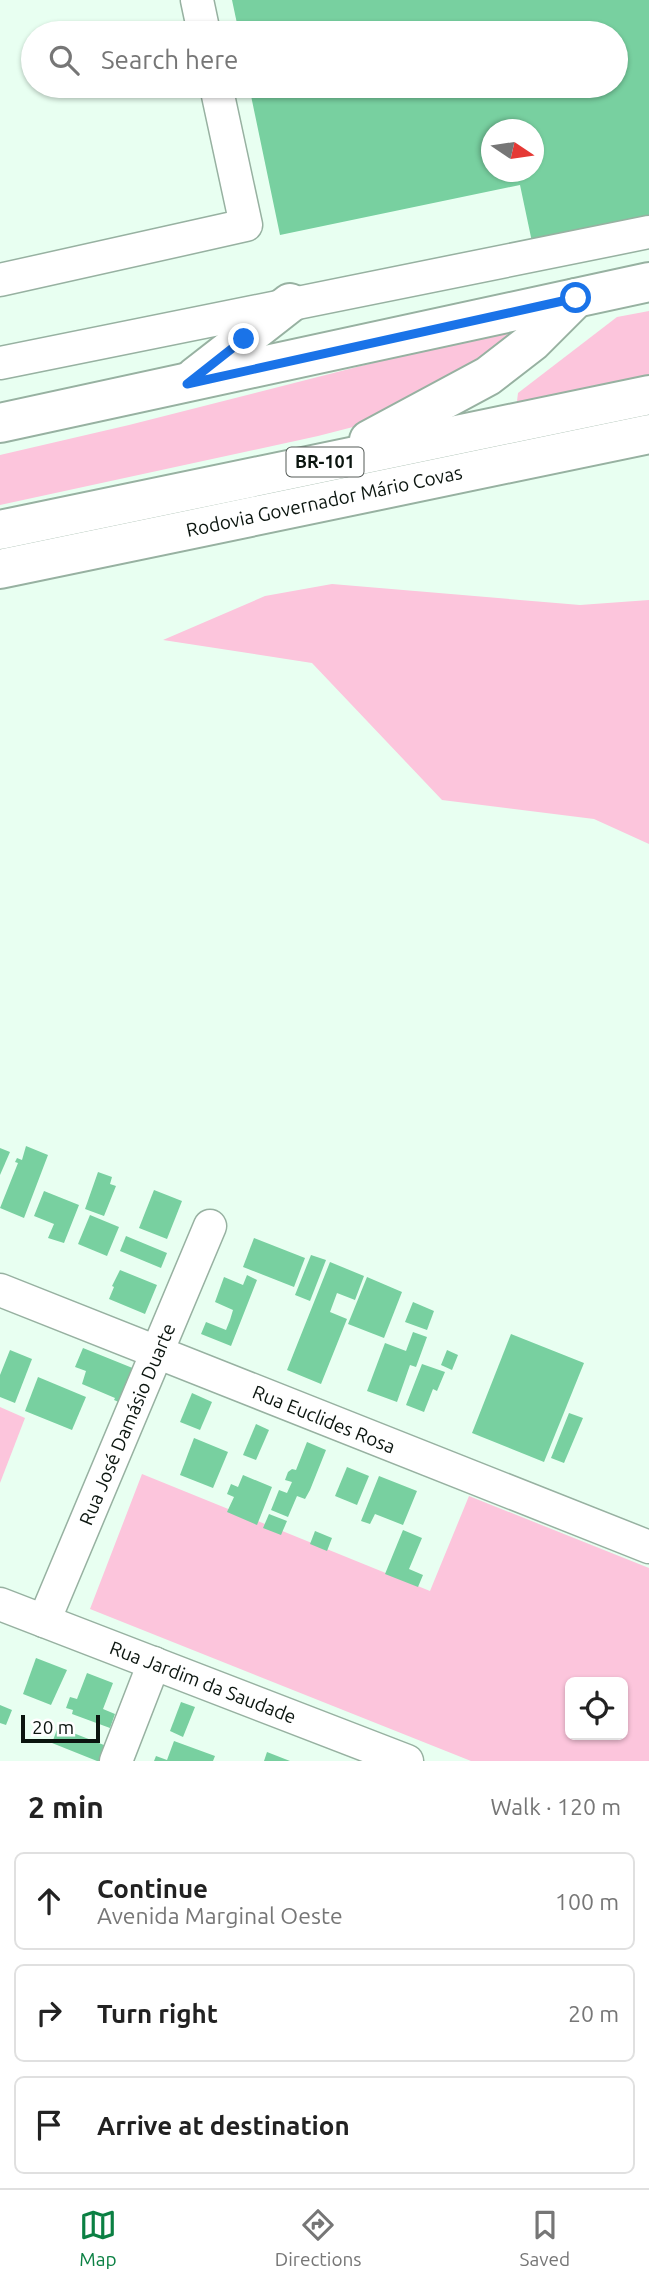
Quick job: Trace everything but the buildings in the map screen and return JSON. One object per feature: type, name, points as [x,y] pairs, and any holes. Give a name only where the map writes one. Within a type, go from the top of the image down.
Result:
[{"type":"main road","points":[[0,424],[649,282]]},
{"type":"main road","points":[[322,463],[383,434],[488,376],[532,342],[576,298]]},
{"type":"main road","points":[[187,384],[290,303]]},
{"type":"main road","name":"Rodovia Governador Mário Covas","points":[[0,530],[649,395]]},
{"type":"main road","name":"Rodovia Governador Mário Covas","points":[[0,569],[649,434]]},
{"type":"street","points":[[197,0],[201,21]]},
{"type":"street","points":[[0,281],[246,225],[219,98]]},
{"type":"street","points":[[0,363],[649,232]]},
{"type":"street","name":"Rua José Damásio Duarte","points":[[44,1621],[210,1226]]},
{"type":"street","name":"Rua Euclides Rosa","points":[[0,1290],[649,1547]]},
{"type":"street","name":"Rua Jardim da Saudade","points":[[0,1604],[407,1761]]},
{"type":"street","points":[[116,1761],[154,1663]]},
{"type":"shaded area","points":[[649,311],[649,381],[522,409],[517,401],[518,393],[617,317]]},
{"type":"shaded area","points":[[508,330],[516,334],[511,343],[388,418],[318,436],[0,505],[0,455]]},
{"type":"shaded area","points":[[332,584],[580,605],[649,600],[649,844],[594,819],[442,800],[312,663],[163,640],[265,596]]},
{"type":"shaded area","points":[[0,1407],[25,1418],[0,1483]]},
{"type":"shaded area","points":[[142,1474],[430,1591],[469,1496],[649,1568],[649,1761],[471,1761],[90,1609]]},
{"type":"route","points":[[244,339],[187,384],[576,298]]}]
